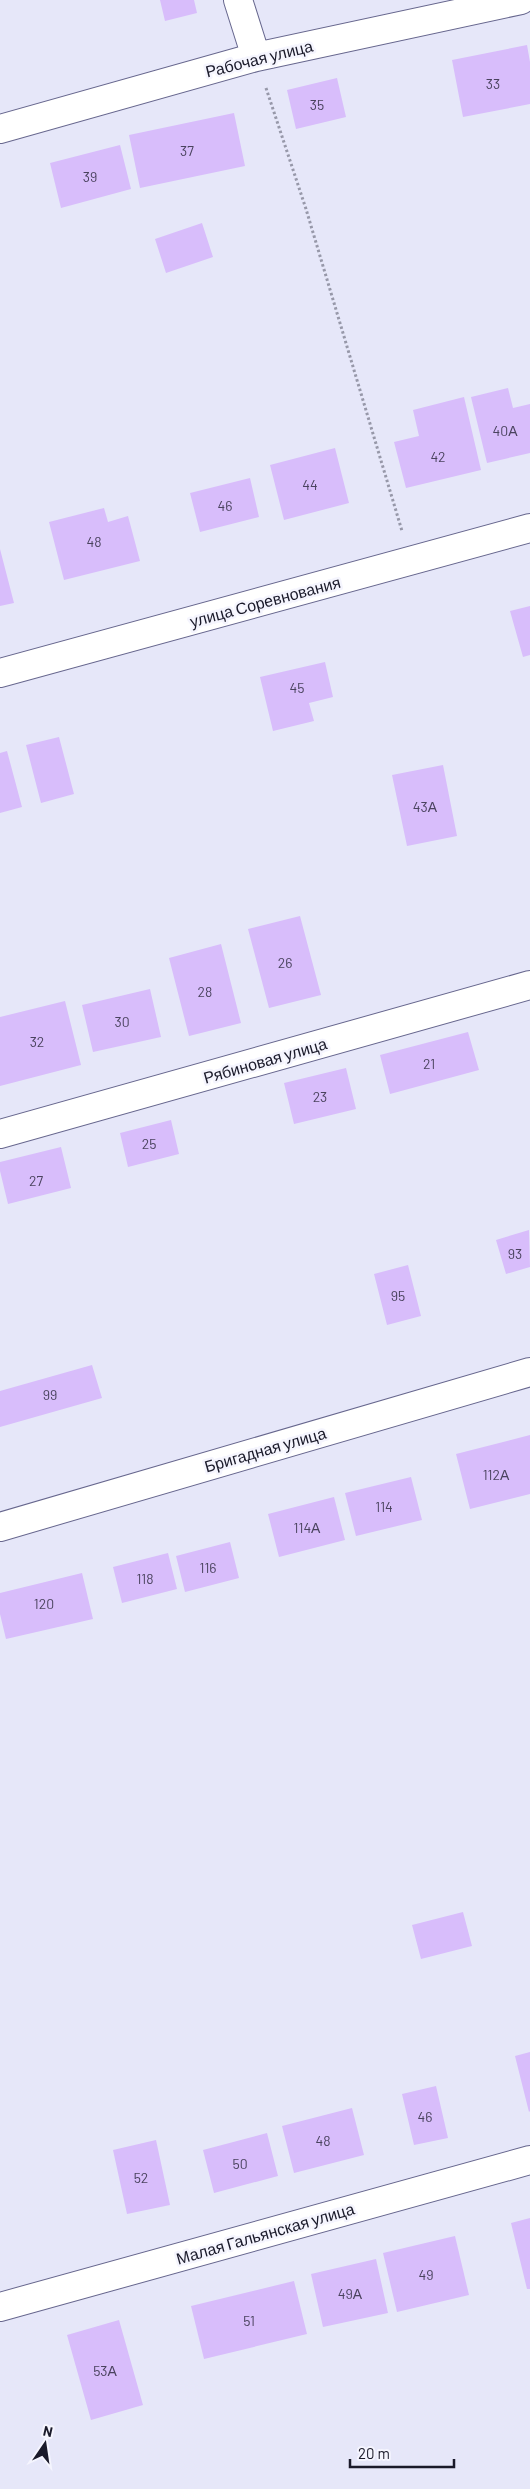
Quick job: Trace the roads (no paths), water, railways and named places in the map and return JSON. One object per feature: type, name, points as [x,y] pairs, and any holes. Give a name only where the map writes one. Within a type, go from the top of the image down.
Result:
[{"type":"street","points":[[238,0],[256,57]]},
{"type":"street","name":"Рабочая улица","points":[[0,130],[256,57],[521,0]]},
{"type":"street","name":"улица Соревнования","points":[[0,673],[530,528]]},
{"type":"street","name":"Рябиновая улица","points":[[0,1134],[530,985]]},
{"type":"street","name":"Бригадная улица","points":[[0,1527],[530,1372]]},
{"type":"street","name":"Малая Гальянская улица","points":[[0,2307],[530,2160]]}]
